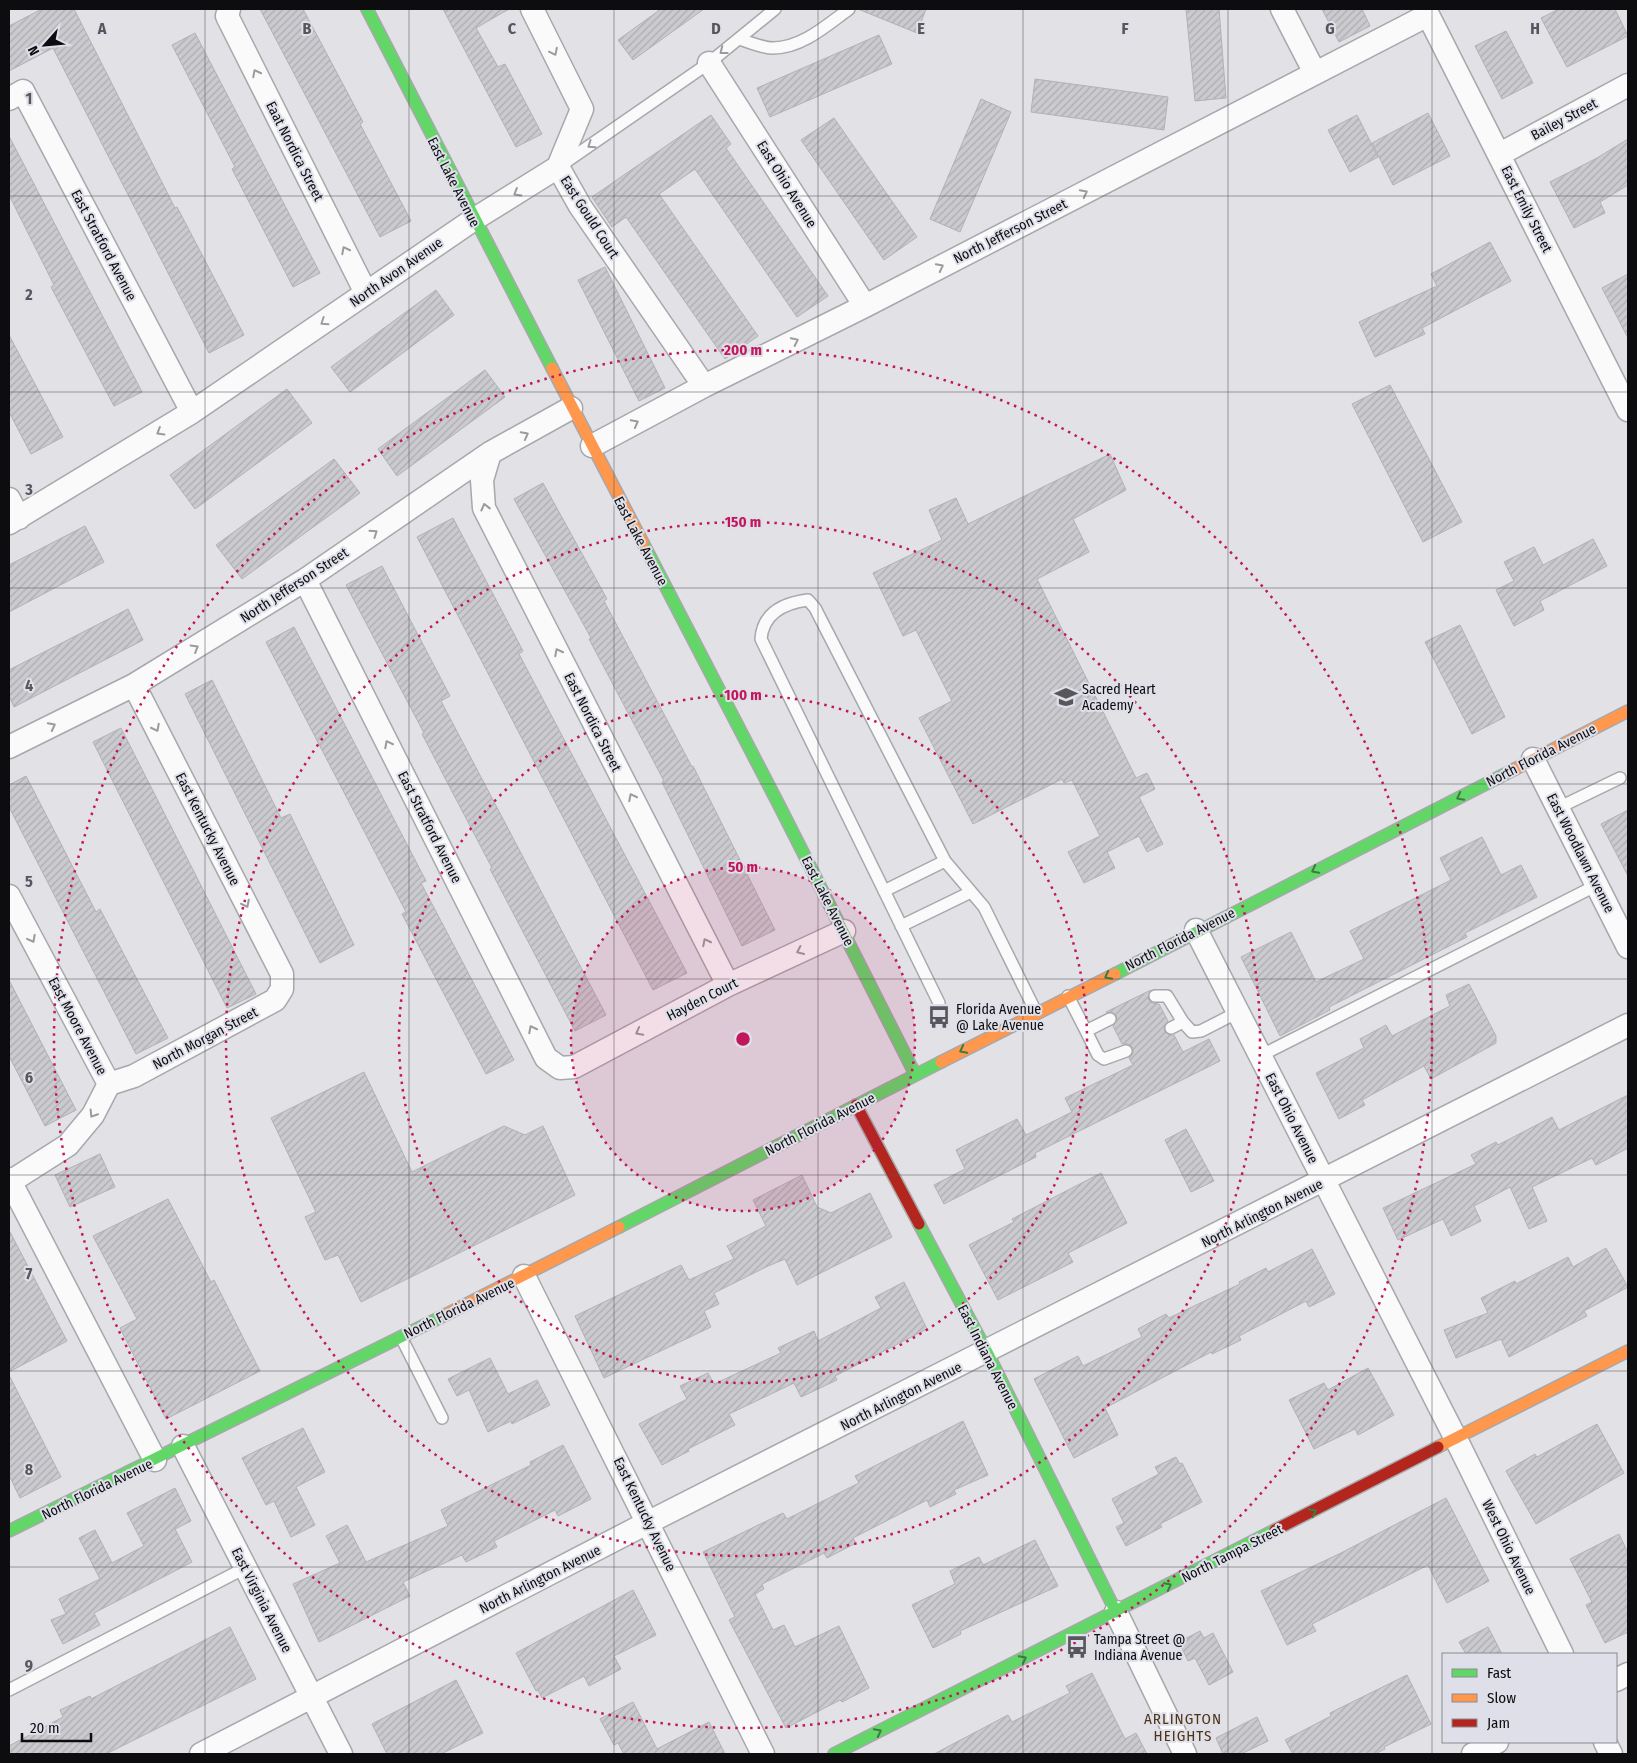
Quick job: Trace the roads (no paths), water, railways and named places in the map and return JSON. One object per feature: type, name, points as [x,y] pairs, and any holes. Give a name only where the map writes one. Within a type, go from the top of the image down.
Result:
[{"type":"main road","name":"East Lake Avenue","points":[[367,9],[472,220],[592,446],[844,931],[915,1074]]},
{"type":"main road","name":"North Florida Avenue","points":[[9,1532],[524,1276],[1196,930],[1628,711]]},
{"type":"main road","name":"East Indiana Avenue","points":[[856,1105],[987,1352],[1116,1612]]},
{"type":"main road","name":"North Tampa Street","points":[[834,1754],[1628,1351]]},
{"type":"street","name":"Eaat Nordica Street","points":[[229,9],[227,16],[366,293]]},
{"type":"street","name":"East Gould Court","points":[[532,9],[582,109],[558,167],[580,206],[704,386]]},
{"type":"street","points":[[1282,9],[1315,73]]},
{"type":"street","name":"North Jefferson Street","points":[[592,446],[704,386],[865,306],[1315,73],[1427,12]]},
{"type":"street","name":"East Emily Street","points":[[1427,12],[1626,402]]},
{"type":"street","name":"East Ohio Avenue","points":[[708,62],[865,306]]},
{"type":"street","name":"Bailey Street","points":[[1500,154],[1628,85]]},
{"type":"street","name":"East Stratford Avenue","points":[[9,99],[24,92],[192,412]]},
{"type":"street","name":"North Avon Avenue","points":[[12,513],[192,412],[472,220],[558,167]]},
{"type":"street","name":"North Jefferson Street","points":[[9,747],[134,685],[305,580],[490,453],[571,408]]},
{"type":"street","name":"East Nordica Street","points":[[490,453],[482,480],[484,508],[728,985]]},
{"type":"street","name":"East Stratford Avenue","points":[[305,580],[546,1058],[560,1068]]},
{"type":"street","name":"East Kentucky Avenue","points":[[134,685],[282,974]]},
{"type":"street","name":"East Woodlawn Avenue","points":[[1533,759],[1628,947]]},
{"type":"street","name":"East Moore Avenue","points":[[9,896],[108,1084],[93,1116],[68,1145],[10,1180]]},
{"type":"street","name":"East Ohio Avenue","points":[[1196,930],[1456,1439]]},
{"type":"street","name":"Hayden Court","points":[[560,1068],[574,1067],[728,985],[844,931]]},
{"type":"street","name":"North Morgan Street","points":[[108,1084],[134,1076],[275,1000],[282,989],[282,974]]},
{"type":"street","name":"North Arlington Avenue","points":[[201,1754],[649,1522],[1628,1025]]},
{"type":"street","points":[[10,1180],[155,1460]]},
{"type":"street","name":"East Kentucky Avenue","points":[[524,1276],[649,1522],[763,1754]]},
{"type":"street","name":"West Ohio Avenue","points":[[1456,1439],[1562,1653]]},
{"type":"street","name":"East Virginia Avenue","points":[[183,1446],[341,1754]]},
{"type":"street","points":[[1116,1612],[1185,1754]]},
{"type":"street","points":[[1473,1754],[1495,1743]]},
{"type":"lane","name":"North Avon Avenue","points":[[558,167],[708,62],[775,9]]},
{"type":"lane","points":[[739,39],[772,48],[794,44],[823,28],[849,9]]},
{"type":"lane","points":[[938,1003],[761,638],[762,625],[769,615],[796,602],[808,600],[815,608],[945,861],[984,907],[1036,1012]]},
{"type":"lane","points":[[1558,808],[1620,778]]},
{"type":"lane","points":[[884,891],[945,861]]},
{"type":"lane","points":[[1260,1056],[1597,885]]},
{"type":"lane","points":[[901,926],[971,892]]},
{"type":"lane","points":[[1068,996],[1098,1055],[1104,1059],[1126,1051]]},
{"type":"lane","points":[[1155,996],[1167,996],[1183,1022],[1192,1032],[1201,1031],[1238,1012]]},
{"type":"lane","points":[[1086,1030],[1110,1019]]},
{"type":"lane","points":[[1171,1028],[1183,1022]]},
{"type":"lane","points":[[401,1336],[442,1418]]},
{"type":"lane","points":[[9,1690],[245,1568]]},
{"type":"place","name":"Sacred Heart Academy","points":[[1066,697]]},
{"type":"place","name":"Florida Avenue @ Lake Avenue","points":[[939,1017]]},
{"type":"place","name":"Tampa Street @ Indiana Avenue","points":[[1077,1647]]},
{"type":"district","name":"ARLINGTON HEIGHTS","points":[[1183,1728]]}]
